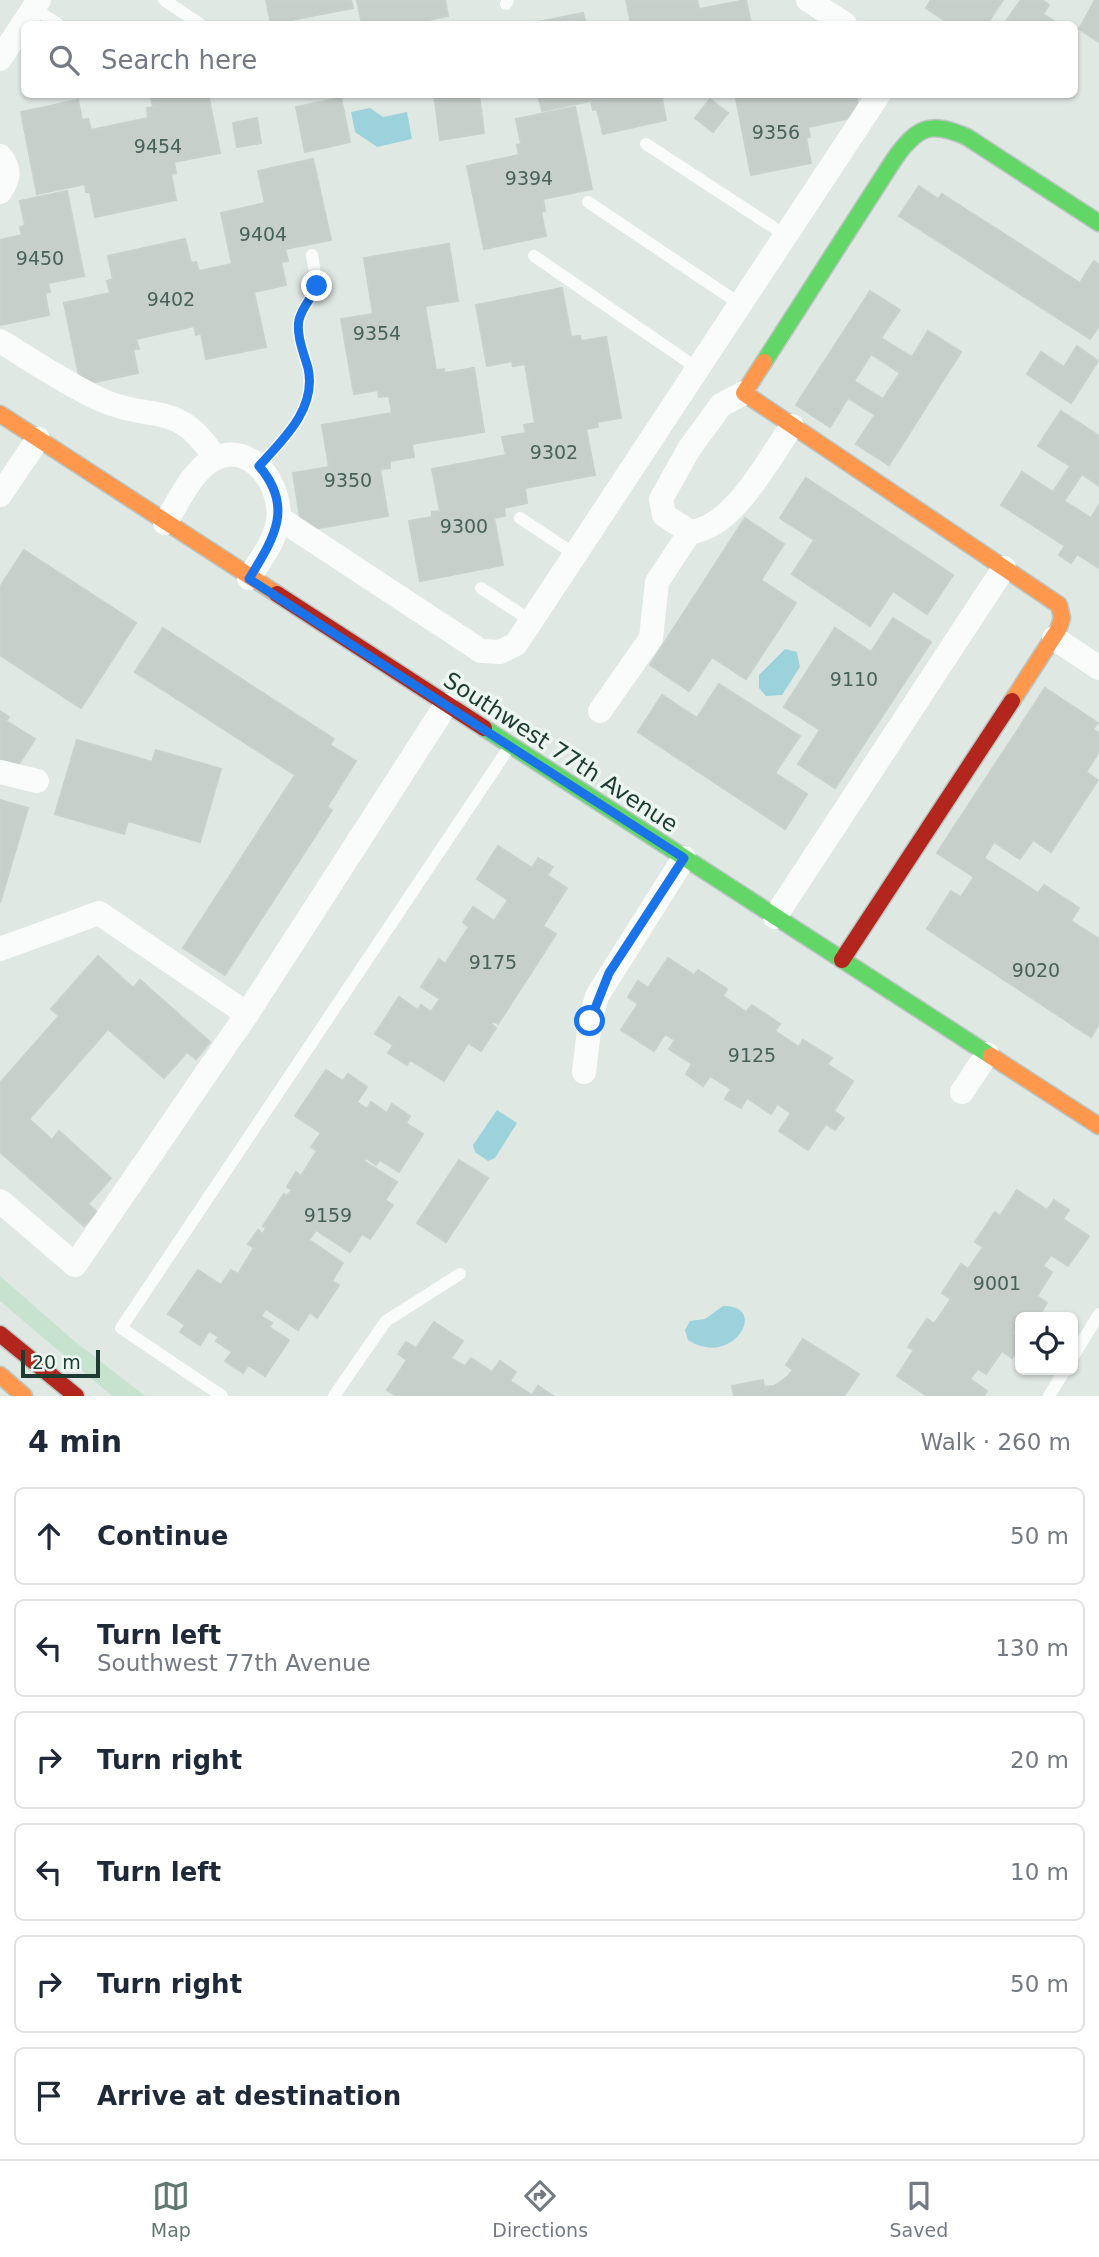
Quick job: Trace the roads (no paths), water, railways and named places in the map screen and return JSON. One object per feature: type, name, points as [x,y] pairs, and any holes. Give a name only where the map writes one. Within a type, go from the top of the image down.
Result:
[{"type":"main road","points":[[842,960],[1054,638],[1062,621],[1059,605],[744,393],[908,138],[920,130],[932,126],[947,127],[967,136],[1099,223]]},
{"type":"main road","name":"Southwest 77th Avenue","points":[[0,414],[249,579],[1099,1126]]},
{"type":"main road","points":[[0,1334],[76,1396]]},
{"type":"main road","points":[[0,1375],[24,1396]]},
{"type":"street","points":[[808,0],[840,21]]},
{"type":"street","points":[[25,21],[36,4]]},
{"type":"street","points":[[0,59],[21,27]]},
{"type":"street","points":[[279,518],[481,651],[491,653],[508,649],[522,638],[533,622],[876,98]]},
{"type":"street","points":[[0,156],[9,176],[0,192]]},
{"type":"street","points":[[0,341],[101,400],[182,421],[202,437],[215,458]]},
{"type":"street","points":[[744,393],[721,405],[690,449],[661,499],[664,515],[690,532],[702,531],[726,516],[792,426]]},
{"type":"street","points":[[0,495],[38,439]]},
{"type":"street","points":[[165,523],[196,475],[215,458],[237,457],[259,466],[275,492],[279,518],[273,538],[249,579]]},
{"type":"street","points":[[600,711],[651,638],[657,582],[690,532]]},
{"type":"street","points":[[775,917],[1004,568]]},
{"type":"street","points":[[1054,638],[1099,668]]},
{"type":"street","points":[[0,1201],[75,1265],[247,1014],[446,705]]},
{"type":"street","points":[[0,772],[37,781]]},
{"type":"street","points":[[584,1072],[590,1021],[597,996],[684,858]]},
{"type":"street","points":[[0,949],[99,913],[247,1014]]},
{"type":"street","points":[[962,1092],[987,1054]]},
{"type":"lane","points":[[164,0],[196,21]]},
{"type":"lane","points":[[36,4],[55,21]]},
{"type":"lane","points":[[646,144],[785,235]]},
{"type":"lane","points":[[589,202],[740,303]]},
{"type":"lane","points":[[259,466],[293,428],[308,396],[309,374],[298,327],[303,309],[317,286],[312,256]]},
{"type":"lane","points":[[534,256],[697,368]]},
{"type":"lane","points":[[520,518],[576,555]]},
{"type":"lane","points":[[481,588],[533,622]]},
{"type":"lane","points":[[222,1396],[121,1328],[510,746]]},
{"type":"lane","points":[[334,1396],[386,1321],[460,1274]]},
{"type":"lane","points":[[1078,1349],[1099,1314]]},
{"type":"lane","points":[[1049,1396],[1062,1375]]},
{"type":"water","points":[[370,108],[383,117],[407,112],[412,139],[377,147],[355,132],[351,112]]},
{"type":"water","points":[[785,649],[797,652],[800,667],[782,695],[766,696],[759,688],[759,675]]},
{"type":"water","points":[[497,1110],[517,1123],[495,1158],[488,1161],[475,1152],[473,1145]]},
{"type":"water","points":[[723,1306],[737,1308],[744,1315],[740,1333],[731,1342],[719,1347],[704,1347],[688,1340],[685,1330],[690,1321],[705,1319]]}]
